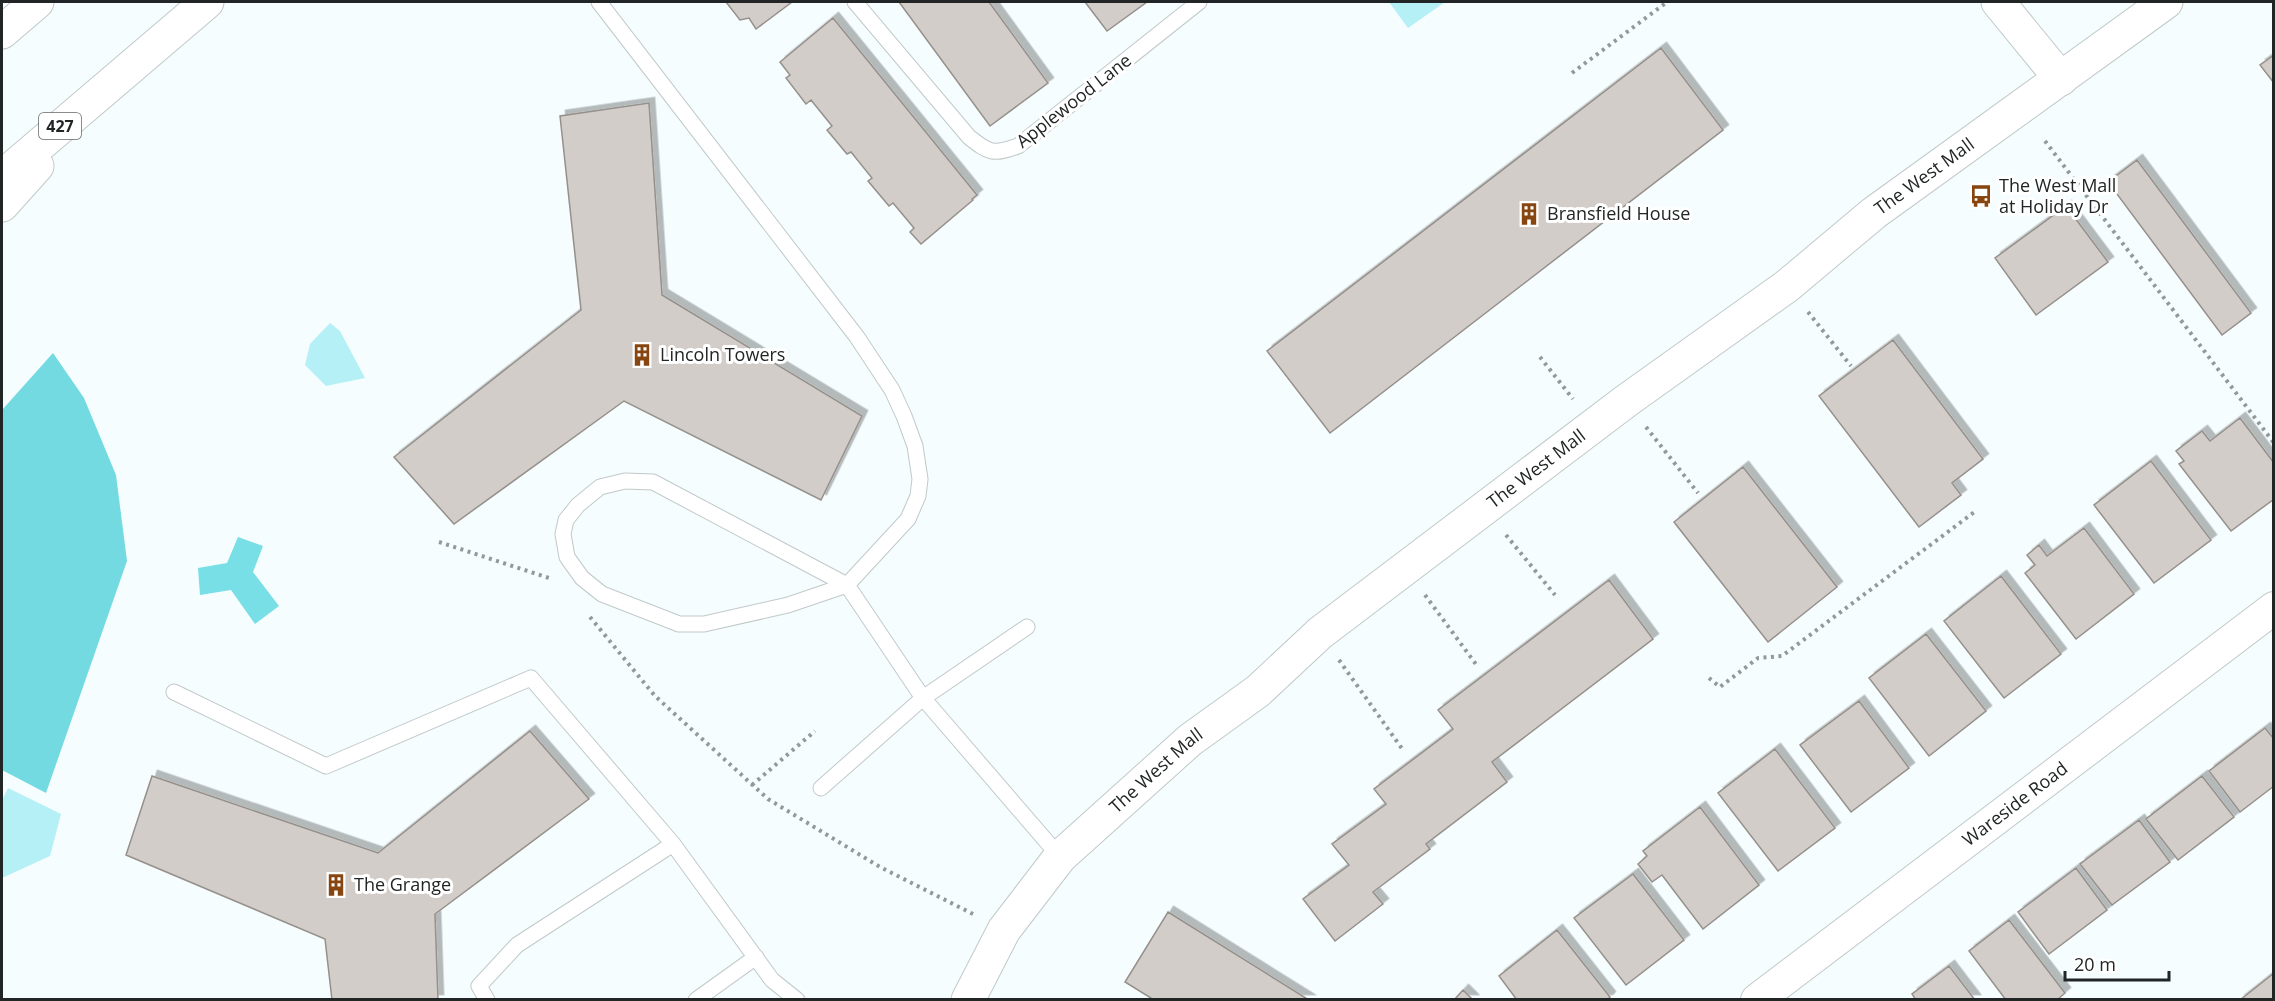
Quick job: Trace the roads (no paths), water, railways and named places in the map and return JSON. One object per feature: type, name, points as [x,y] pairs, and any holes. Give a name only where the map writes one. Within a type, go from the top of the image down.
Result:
[{"type":"main road","points":[[2,32],[37,2]]},
{"type":"main road","name":"427","points":[[2,177],[207,2]]},
{"type":"main road","points":[[1998,2],[2061,79]]},
{"type":"main road","name":"The West Mall","points":[[968,999],[1004,930],[1060,857],[1190,740],[1257,691],[1320,633],[1626,401],[1787,286],[1874,213],[2166,2]]},
{"type":"main road","points":[[2,205],[119,75]]},
{"type":"street","name":"Wareside Road","points":[[1757,999],[2274,608]]},
{"type":"lane","points":[[599,2],[857,337],[892,390],[915,446],[918,463],[918,496],[908,519],[847,585],[724,621],[679,624],[602,594],[582,578],[567,557],[563,542],[563,528],[566,520],[578,505],[600,488],[625,481],[653,482],[847,585],[923,698],[1060,857]]},
{"type":"lane","name":"Applewood Lane","points":[[855,2],[969,137],[986,151],[1000,153],[1018,146],[1199,2]]},
{"type":"lane","points":[[821,788],[923,698],[1027,627]]},
{"type":"lane","points":[[174,692],[326,766],[531,678],[673,844],[772,980],[797,999]]},
{"type":"lane","points":[[487,999],[479,986],[517,945],[673,844]]},
{"type":"lane","points":[[696,999],[756,957]]},
{"type":"place","name":"The West Mall at Holiday Dr","points":[[1981,196]]},
{"type":"place","name":"Bransfield House","points":[[1529,214]]},
{"type":"place","name":"Lincoln Towers","points":[[642,355]]},
{"type":"place","name":"The Grange","points":[[336,885]]}]
